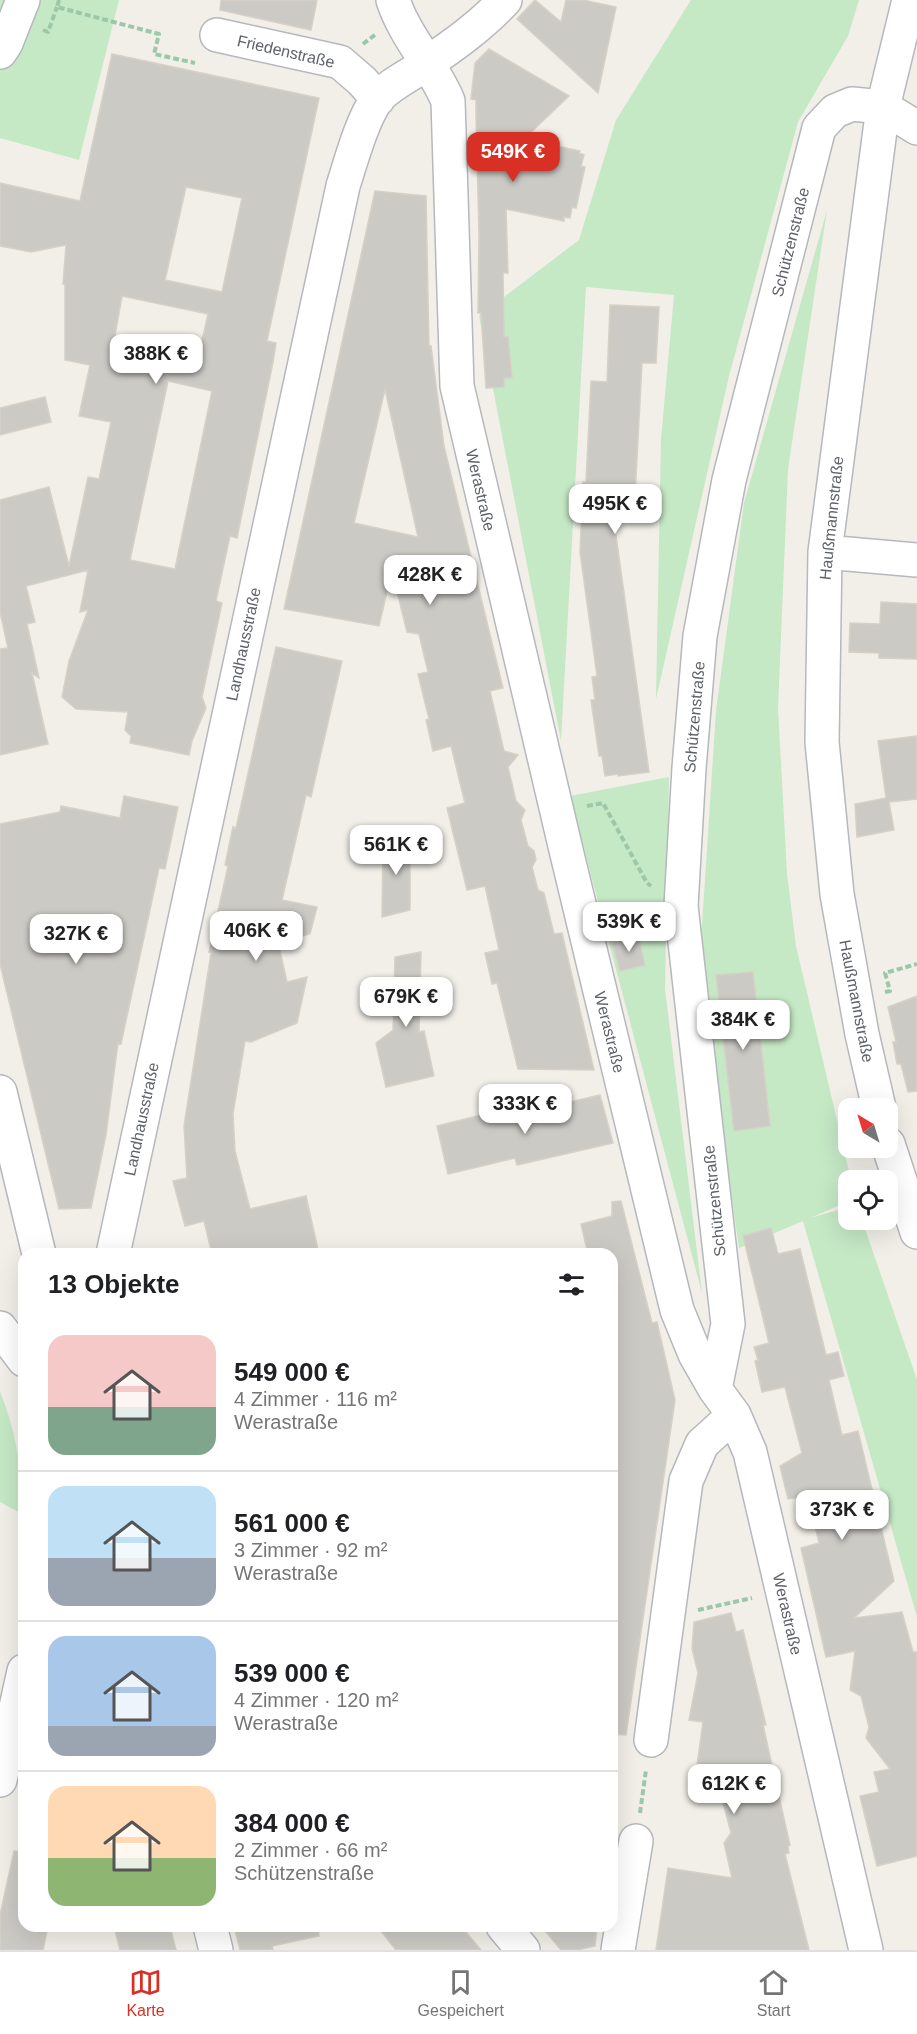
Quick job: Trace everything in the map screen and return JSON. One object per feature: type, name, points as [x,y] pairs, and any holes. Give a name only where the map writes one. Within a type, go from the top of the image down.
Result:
[{"type":"street","points":[[0,52],[6,43],[23,0]]},
{"type":"street","name":"Landhausstraße","points":[[121,1247],[343,186],[361,132],[378,99],[398,82],[464,38],[506,0]]},
{"type":"street","name":"Haußmannstraße","points":[[877,1098],[862,1034],[837,894],[822,742],[825,552],[883,107],[909,0]]},
{"type":"street","name":"Werastraße","points":[[396,9],[441,84],[448,101],[457,386],[677,1310],[695,1353],[715,1389],[734,1415],[750,1452],[866,1950]]},
{"type":"street","name":"Friedenstraße","points":[[217,35],[340,62],[378,99]]},
{"type":"street","name":"Schützenstraße","points":[[715,1389],[728,1324],[681,906],[700,636],[732,469],[819,128],[835,111],[852,104],[883,107]]},
{"type":"street","points":[[883,107],[917,128]]},
{"type":"street","points":[[825,552],[917,560]]},
{"type":"street","points":[[0,1092],[38,1248]]},
{"type":"street","points":[[893,1158],[917,1232]]},
{"type":"street","points":[[0,1328],[18,1352]]},
{"type":"street","points":[[651,1740],[686,1481],[702,1444],[734,1415]]},
{"type":"street","points":[[0,1780],[18,1698]]},
{"type":"street","points":[[618,1950],[636,1841]]},
{"type":"street","points":[[212,1932],[216,1950]]},
{"type":"street","points":[[508,1932],[523,1950]]},
{"type":"path","points":[[48,32],[59,0]]},
{"type":"path","points":[[57,7],[159,34],[154,54],[195,63]]},
{"type":"path","points":[[340,62],[396,9]]},
{"type":"path","points":[[586,816],[585,806],[603,803],[647,883],[681,906]]},
{"type":"path","points":[[890,991],[885,974],[917,964]]},
{"type":"path","points":[[668,1617],[783,1591]]},
{"type":"path","points":[[636,1841],[651,1740]]},
{"type":"green space","points":[[0,0],[119,0],[79,160],[0,138]]},
{"type":"green space","points":[[691,0],[859,0],[848,36],[798,122],[729,376],[656,699],[661,439],[674,295],[586,287],[561,741],[479,316],[579,240],[616,120]]},
{"type":"green space","points":[[827,210],[788,469],[778,708],[787,874],[796,946],[838,1125],[838,1158],[846,1158],[849,1170],[838,1170],[838,1206],[810,1218],[838,1210],[838,1230],[865,1230],[917,1380],[917,1617],[803,1221],[739,1248],[699,972],[716,711],[744,503]]},
{"type":"green space","points":[[669,777],[665,989],[702,1293],[570,796]]},
{"type":"green space","points":[[0,1391],[10,1421],[18,1458],[18,1512],[0,1502]]},
{"type":"building","points":[[221,0],[317,0],[311,30],[220,10]]},
{"type":"building","points":[[535,0],[561,22],[566,0],[583,0],[616,7],[598,93],[517,19]]},
{"type":"building","points":[[489,49],[569,96],[524,139],[580,151],[579,153],[584,155],[581,166],[585,167],[576,208],[572,207],[570,218],[564,217],[564,221],[506,209],[508,273],[503,273],[504,337],[508,337],[512,378],[504,378],[504,387],[486,388],[481,313],[478,313],[476,100],[471,99],[475,63]]},
{"type":"building","points":[[112,54],[319,98],[267,341],[276,343],[237,538],[230,536],[216,601],[222,603],[202,697],[206,708],[192,741],[189,755],[130,743],[131,736],[125,730],[128,712],[76,709],[62,697],[69,661],[88,610],[80,612],[88,570],[26,586],[35,622],[27,624],[39,678],[32,673],[48,744],[0,755],[0,649],[8,648],[0,612],[0,500],[49,487],[69,566],[88,477],[99,479],[111,422],[79,416],[90,365],[65,360],[65,284],[63,284],[66,245],[31,252],[0,246],[0,183],[80,201]],"holes":[[[186,187],[242,198],[222,292],[165,280]],[[122,296],[208,314],[198,359],[114,341]],[[168,381],[212,391],[175,569],[130,560]]]},
{"type":"building","points":[[375,191],[426,196],[429,346],[431,346],[444,446],[503,688],[490,691],[504,751],[518,755],[508,767],[516,801],[525,810],[521,820],[528,846],[534,851],[536,860],[532,867],[538,890],[544,893],[554,934],[562,933],[594,1070],[518,1069],[497,983],[492,984],[485,953],[499,950],[485,886],[467,890],[447,808],[465,803],[451,746],[433,751],[426,720],[429,719],[418,674],[428,672],[419,634],[407,632],[392,571],[379,626],[284,609]],"holes":[[[385,389],[418,537],[354,523]]]},
{"type":"building","points":[[610,305],[659,307],[656,363],[642,363],[634,515],[613,514],[649,772],[618,776],[618,774],[605,776],[602,756],[599,756],[591,700],[595,700],[592,677],[597,676],[580,552],[591,381],[607,382]]},
{"type":"building","points":[[45,397],[51,422],[0,435],[0,408]]},
{"type":"building","points":[[881,602],[917,604],[917,659],[879,658],[879,653],[849,652],[850,623],[880,624]]},
{"type":"building","points":[[276,647],[342,661],[311,797],[306,795],[282,900],[317,907],[310,934],[278,942],[287,982],[307,977],[297,1023],[251,1042],[245,1041],[233,1114],[235,1151],[250,1209],[306,1196],[318,1248],[211,1248],[204,1221],[185,1226],[173,1181],[187,1178],[184,1126],[211,953],[209,952],[228,866],[225,865],[233,827],[236,828]]},
{"type":"building","points":[[917,736],[917,799],[889,802],[894,830],[857,837],[855,804],[886,798],[878,741]]},
{"type":"building","points":[[124,796],[178,807],[165,869],[159,868],[121,1044],[118,1043],[106,1135],[91,1208],[59,1209],[0,964],[0,824],[60,812],[61,806],[120,818]]},
{"type":"building","points":[[404,833],[410,859],[410,910],[382,917],[383,839]]},
{"type":"building","points":[[638,935],[645,965],[620,971],[612,942]]},
{"type":"building","points":[[421,952],[419,1032],[424,1031],[434,1076],[386,1087],[376,1043],[393,1030],[395,957]]},
{"type":"building","points":[[753,972],[770,1126],[734,1131],[716,975]]},
{"type":"building","points":[[917,996],[917,1091],[908,1092],[901,1064],[897,1064],[893,1042],[896,1042],[888,1007]]},
{"type":"building","points":[[600,1095],[613,1143],[517,1165],[515,1158],[448,1174],[437,1126],[505,1109],[507,1117]]},
{"type":"building","points":[[621,1201],[652,1323],[657,1322],[675,1400],[626,1735],[618,1734],[618,1248],[587,1248],[581,1224],[612,1216],[612,1202]]},
{"type":"building","points":[[771,1228],[778,1254],[800,1249],[826,1355],[838,1352],[844,1376],[829,1380],[842,1435],[858,1431],[894,1581],[854,1618],[902,1612],[913,1652],[917,1652],[917,1856],[877,1866],[860,1796],[879,1792],[874,1772],[890,1769],[866,1738],[869,1727],[861,1696],[850,1690],[855,1651],[826,1657],[801,1548],[819,1543],[808,1496],[788,1499],[780,1466],[802,1453],[785,1387],[762,1392],[755,1361],[758,1360],[754,1347],[769,1343],[743,1236]]},
{"type":"building","points":[[731,1613],[736,1632],[743,1630],[766,1725],[763,1725],[790,1845],[788,1846],[789,1853],[785,1854],[809,1950],[656,1950],[668,1868],[732,1878],[724,1843],[731,1833],[722,1799],[693,1794],[703,1722],[689,1720],[698,1673],[692,1649],[694,1622]]},
{"type":"building","points":[[14,1851],[18,1851],[18,1932],[47,1932],[43,1950],[0,1950],[0,1915]]},
{"type":"building","points":[[116,1932],[172,1932],[176,1950],[120,1950]]},
{"type":"building","points":[[236,1932],[319,1932],[319,1936],[272,1946],[273,1950],[240,1950]]},
{"type":"building","points":[[382,1932],[466,1932],[481,1950],[396,1950]]},
{"type":"building","points":[[546,1932],[596,1932],[595,1946],[577,1950],[561,1950]]}]
